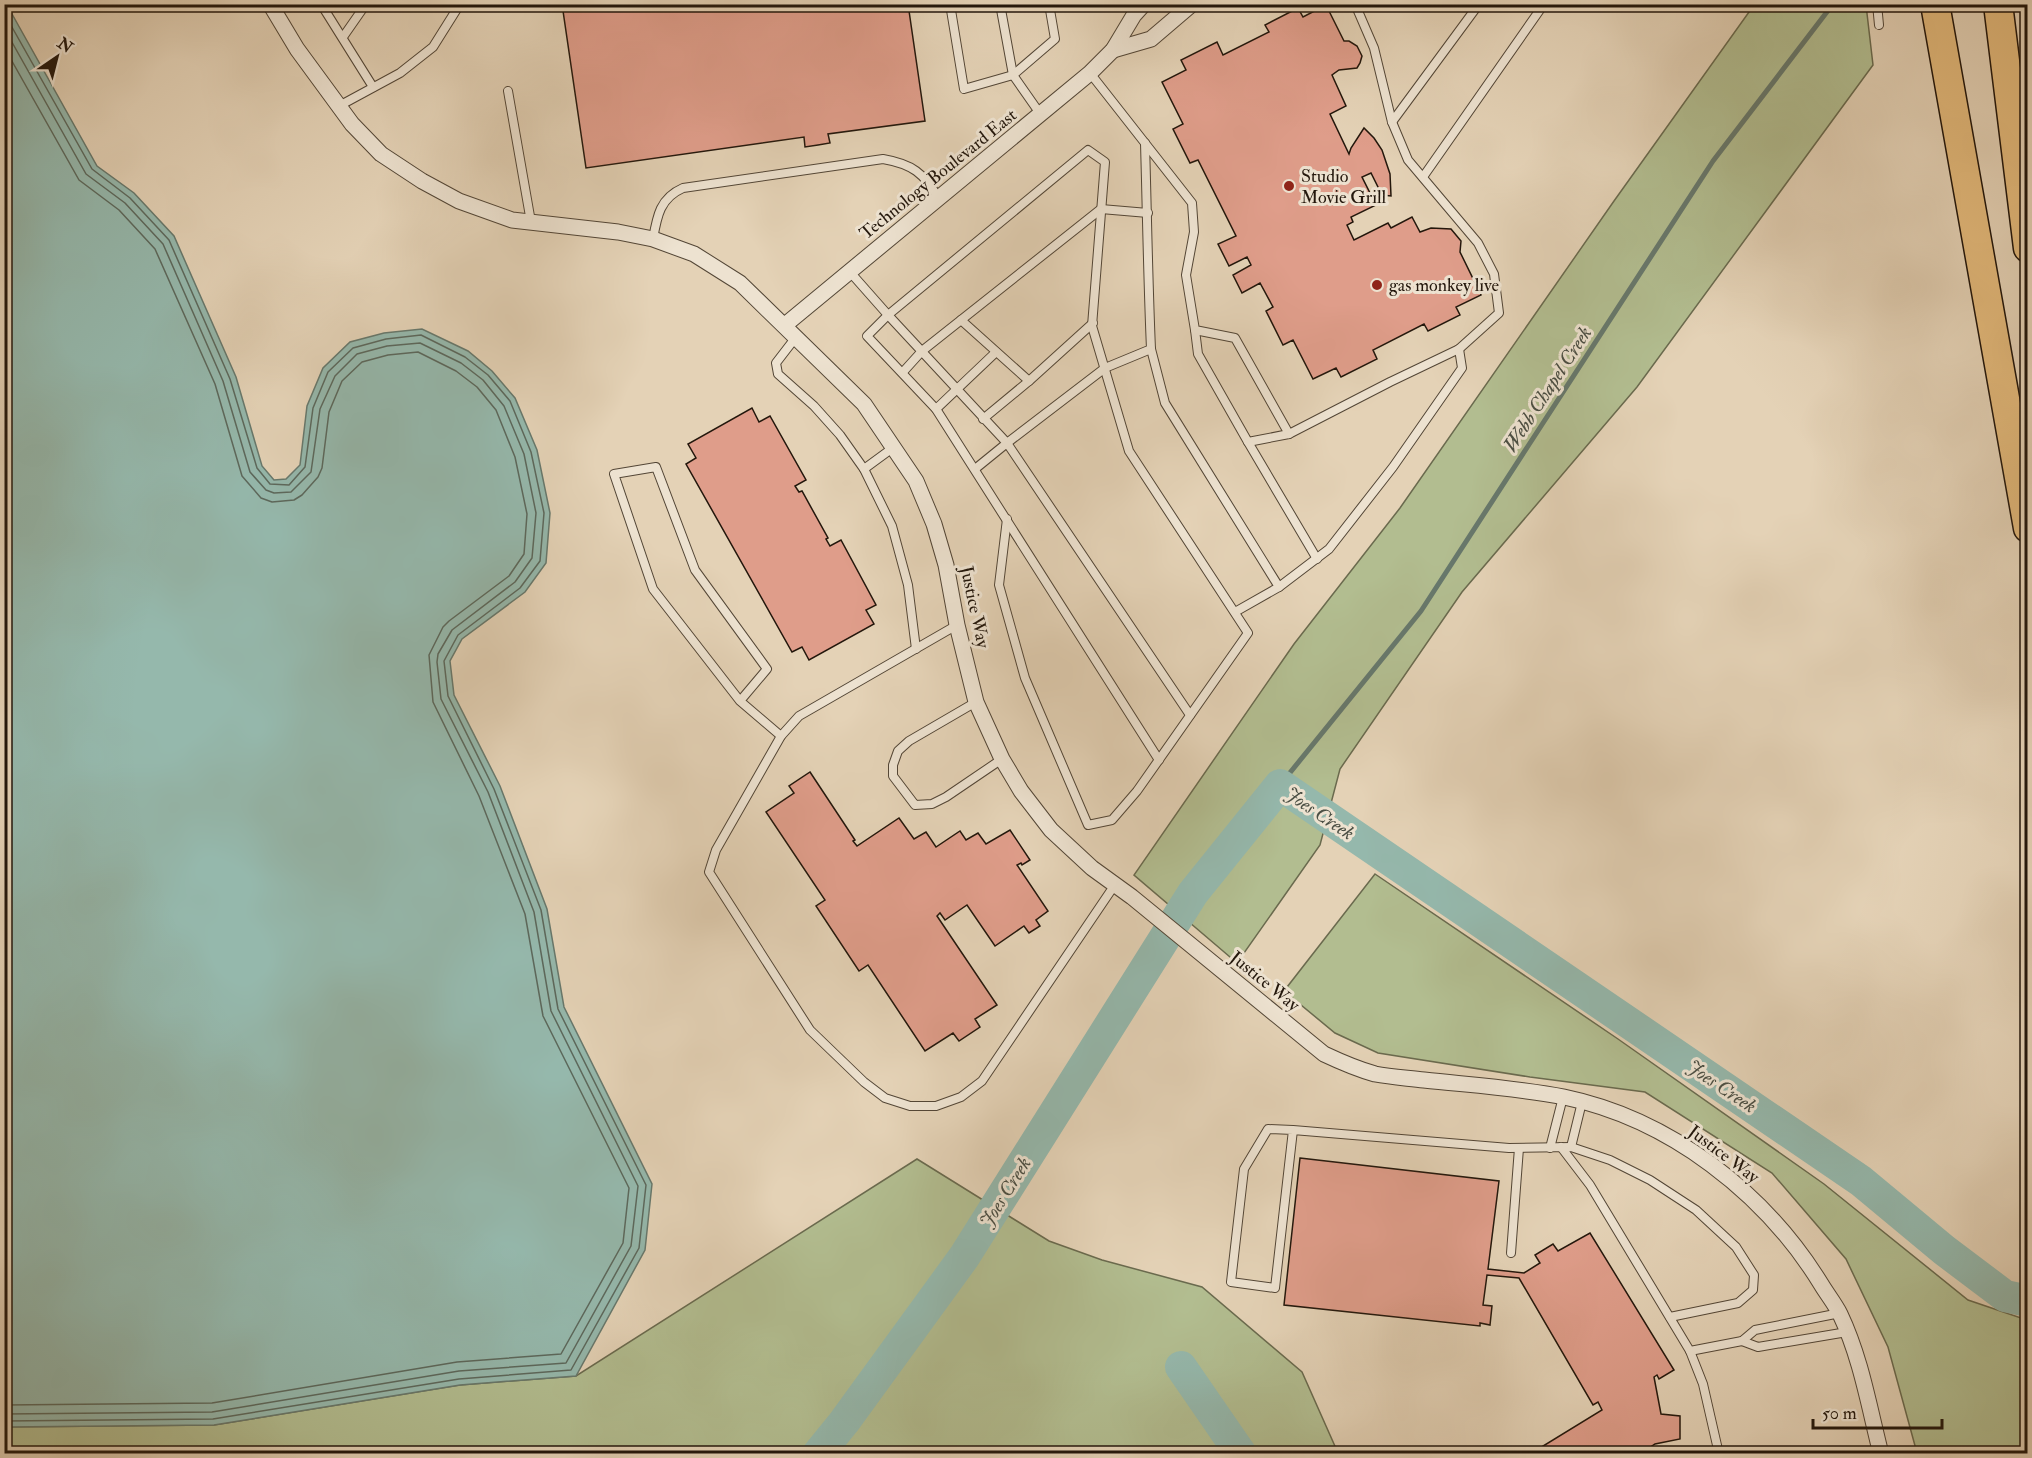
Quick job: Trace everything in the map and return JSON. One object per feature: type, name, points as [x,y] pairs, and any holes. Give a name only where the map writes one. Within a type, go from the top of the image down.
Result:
[{"type":"highway","points":[[1935,4],[2028,528]]},
{"type":"highway","points":[[1991,4],[2001,33]]},
{"type":"highway","points":[[1998,4],[2028,248]]},
{"type":"street","name":"Justice Way","points":[[270,4],[297,49],[352,124],[381,154],[422,181],[459,201],[512,220],[618,232],[653,240],[694,254],[740,283],[864,404],[916,481],[934,524],[946,565],[957,624],[976,702],[1002,759],[1021,791],[1051,830],[1092,868],[1132,897],[1324,1054],[1376,1074],[1563,1097],[1582,1102],[1613,1112],[1656,1131],[1696,1154],[1729,1178],[1785,1232],[1814,1271],[1840,1313],[1863,1382],[1881,1454]]},
{"type":"street","name":"Technology Boulevard East","points":[[785,326],[1090,73],[1113,51],[1143,4]]},
{"type":"street","name":"Technology Boulevard East","points":[[1113,51],[1151,39],[1192,4]]},
{"type":"lane","points":[[321,4],[373,87]]},
{"type":"lane","points":[[343,37],[366,4]]},
{"type":"lane","points":[[339,106],[400,73],[433,47],[460,4]]},
{"type":"lane","points":[[950,4],[964,89],[1013,75],[1054,39],[1049,4]]},
{"type":"lane","points":[[1000,4],[1013,75],[1041,115]]},
{"type":"lane","points":[[1248,442],[1289,434],[1459,349],[1498,313],[1494,274],[1478,243],[1408,160],[1392,122],[1374,48],[1355,4]]},
{"type":"lane","points":[[1392,122],[1479,4]]},
{"type":"lane","points":[[1423,177],[1544,4]]},
{"type":"lane","points":[[1877,4],[1880,25]]},
{"type":"lane","points":[[1090,73],[1192,203],[1194,232],[1186,275],[1198,354],[1317,559]]},
{"type":"lane","points":[[508,91],[532,224]]},
{"type":"lane","points":[[1145,143],[1151,349],[1166,403],[1279,587]]},
{"type":"lane","points":[[1007,519],[999,585],[1026,678],[1088,825],[1112,820],[1137,791],[1191,715],[1248,633],[1129,451],[1093,323],[1105,162],[1088,150],[888,315],[867,336],[936,409],[1007,519],[1159,760]]},
{"type":"lane","points":[[653,240],[660,207],[674,192],[683,188],[883,159],[901,162],[917,170],[930,183],[939,199]]},
{"type":"lane","points":[[903,372],[922,351],[1101,209],[1148,213]]},
{"type":"lane","points":[[850,272],[1007,443],[1191,715]]},
{"type":"lane","points":[[961,320],[1029,381]]},
{"type":"lane","points":[[983,419],[1093,323]]},
{"type":"lane","points":[[1195,330],[1235,338],[1289,434]]},
{"type":"lane","points":[[796,337],[776,363],[778,374],[814,406],[840,435],[864,469],[892,525],[909,585],[916,649]]},
{"type":"lane","points":[[975,470],[1105,368],[1151,349]]},
{"type":"lane","points":[[1235,612],[1279,587],[1329,549],[1393,467],[1462,368],[1459,349]]},
{"type":"lane","points":[[936,409],[996,352]]},
{"type":"lane","points":[[864,469],[894,447]]},
{"type":"lane","points":[[740,701],[767,669],[695,570],[656,466],[614,474],[653,589],[740,701],[781,736]]},
{"type":"lane","points":[[957,624],[799,716],[781,736],[716,850],[709,872],[810,1030],[864,1082],[885,1098],[910,1106],[936,1106],[961,1097],[982,1081],[1114,886]]},
{"type":"lane","points":[[976,702],[909,741],[898,751],[892,765],[893,777],[915,805],[932,804],[1002,759]]},
{"type":"lane","points":[[1550,1148],[1563,1097]]},
{"type":"lane","points":[[1570,1147],[1582,1102]]},
{"type":"lane","points":[[1293,1130],[1275,1288],[1231,1282],[1244,1169],[1268,1129],[1293,1130],[1520,1148],[1570,1147],[1610,1160],[1650,1180],[1696,1210],[1736,1247],[1754,1275],[1753,1290],[1738,1303],[1670,1317]]},
{"type":"lane","points":[[1561,1147],[1590,1185],[1690,1351],[1703,1384],[1719,1454]]},
{"type":"lane","points":[[1511,1253],[1520,1148]]},
{"type":"lane","points":[[1690,1351],[1742,1341],[1755,1330],[1840,1313]]},
{"type":"lane","points":[[1742,1341],[1758,1347],[1847,1332]]},
{"type":"green space","points":[[1754,5],[1866,5],[1873,65],[1637,387],[1462,592],[1340,769],[1320,845],[1237,963],[1134,875],[1294,644],[1400,508]]},
{"type":"green space","points":[[1375,874],[1618,1039],[1824,1184],[1968,1300],[2027,1320],[2027,1453],[1917,1453],[1888,1347],[1846,1259],[1772,1173],[1645,1092],[1378,1053],[1335,1033],[1284,991]]},
{"type":"green space","points":[[917,1159],[1049,1241],[1102,1260],[1202,1287],[1302,1372],[1338,1453],[5,1454],[4,1427],[214,1425],[460,1385],[576,1376]]},
{"type":"water","points":[[4,5],[7,5],[97,166],[134,193],[174,236],[236,377],[262,466],[274,480],[286,479],[300,465],[307,406],[323,368],[350,342],[384,333],[422,329],[468,351],[492,371],[515,398],[537,450],[550,513],[546,563],[525,592],[462,639],[450,661],[454,695],[500,786],[547,909],[564,1007],[652,1184],[645,1250],[576,1376],[460,1385],[214,1425],[5,1427]]},
{"type":"building","points":[[562,4],[908,4],[925,121],[828,134],[830,143],[805,147],[804,137],[586,168]]},
{"type":"building","name":"Studio Movie Grill","points":[[1326,5],[1344,41],[1357,46],[1362,56],[1357,68],[1339,70],[1332,75],[1346,106],[1330,114],[1349,154],[1364,128],[1382,150],[1390,174],[1391,196],[1382,195],[1371,173],[1362,177],[1376,205],[1351,217],[1353,222],[1347,225],[1354,240],[1388,223],[1391,228],[1412,217],[1420,232],[1431,228],[1451,229],[1461,241],[1460,252],[1481,295],[1456,307],[1460,315],[1428,331],[1424,324],[1373,350],[1377,359],[1341,377],[1336,368],[1313,379],[1293,340],[1283,345],[1266,311],[1273,307],[1260,283],[1242,293],[1233,275],[1251,265],[1247,257],[1229,266],[1218,244],[1236,236],[1198,160],[1190,163],[1173,129],[1183,124],[1162,82],[1186,70],[1181,60],[1217,42],[1223,55],[1269,32],[1265,25],[1298,8],[1303,17]]},
{"type":"building","points":[[752,408],[759,422],[770,416],[806,480],[795,486],[799,492],[802,491],[828,538],[826,539],[830,546],[841,540],[876,605],[866,610],[874,624],[809,660],[802,647],[792,652],[686,464],[696,458],[688,444]]},
{"type":"building","points":[[810,772],[857,846],[899,818],[914,839],[926,832],[936,847],[960,831],[966,840],[978,833],[986,844],[1010,830],[1030,860],[1017,865],[1048,911],[1036,920],[1040,926],[1029,933],[1024,926],[995,946],[967,905],[945,920],[940,913],[937,916],[997,1005],[975,1019],[980,1027],[959,1041],[953,1033],[925,1051],[868,965],[859,971],[816,906],[825,900],[766,812],[794,793],[789,786]]},
{"type":"building","points":[[1300,1158],[1499,1181],[1488,1269],[1524,1273],[1540,1263],[1535,1255],[1553,1244],[1558,1251],[1590,1233],[1674,1370],[1659,1379],[1657,1375],[1654,1377],[1661,1414],[1680,1416],[1680,1439],[1655,1444],[1646,1450],[1648,1454],[1530,1454],[1602,1410],[1598,1402],[1593,1405],[1519,1278],[1487,1275],[1483,1305],[1492,1306],[1490,1325],[1480,1323],[1480,1326],[1284,1305]]},
{"type":"waterway","name":"Webb Chapel Creek","points":[[1280,785],[1421,611],[1713,161],[1833,4]]},
{"type":"waterway","name":"Joes Creek","points":[[818,1454],[844,1422],[964,1257],[1193,893],[1280,785],[1861,1181],[1944,1250],[2005,1296],[2028,1301]]},
{"type":"waterway","points":[[1181,1367],[1241,1454]]},
{"type":"place","name":"Studio Movie Grill","points":[[1289,186]]},
{"type":"place","name":"gas monkey live","points":[[1377,285]]}]
